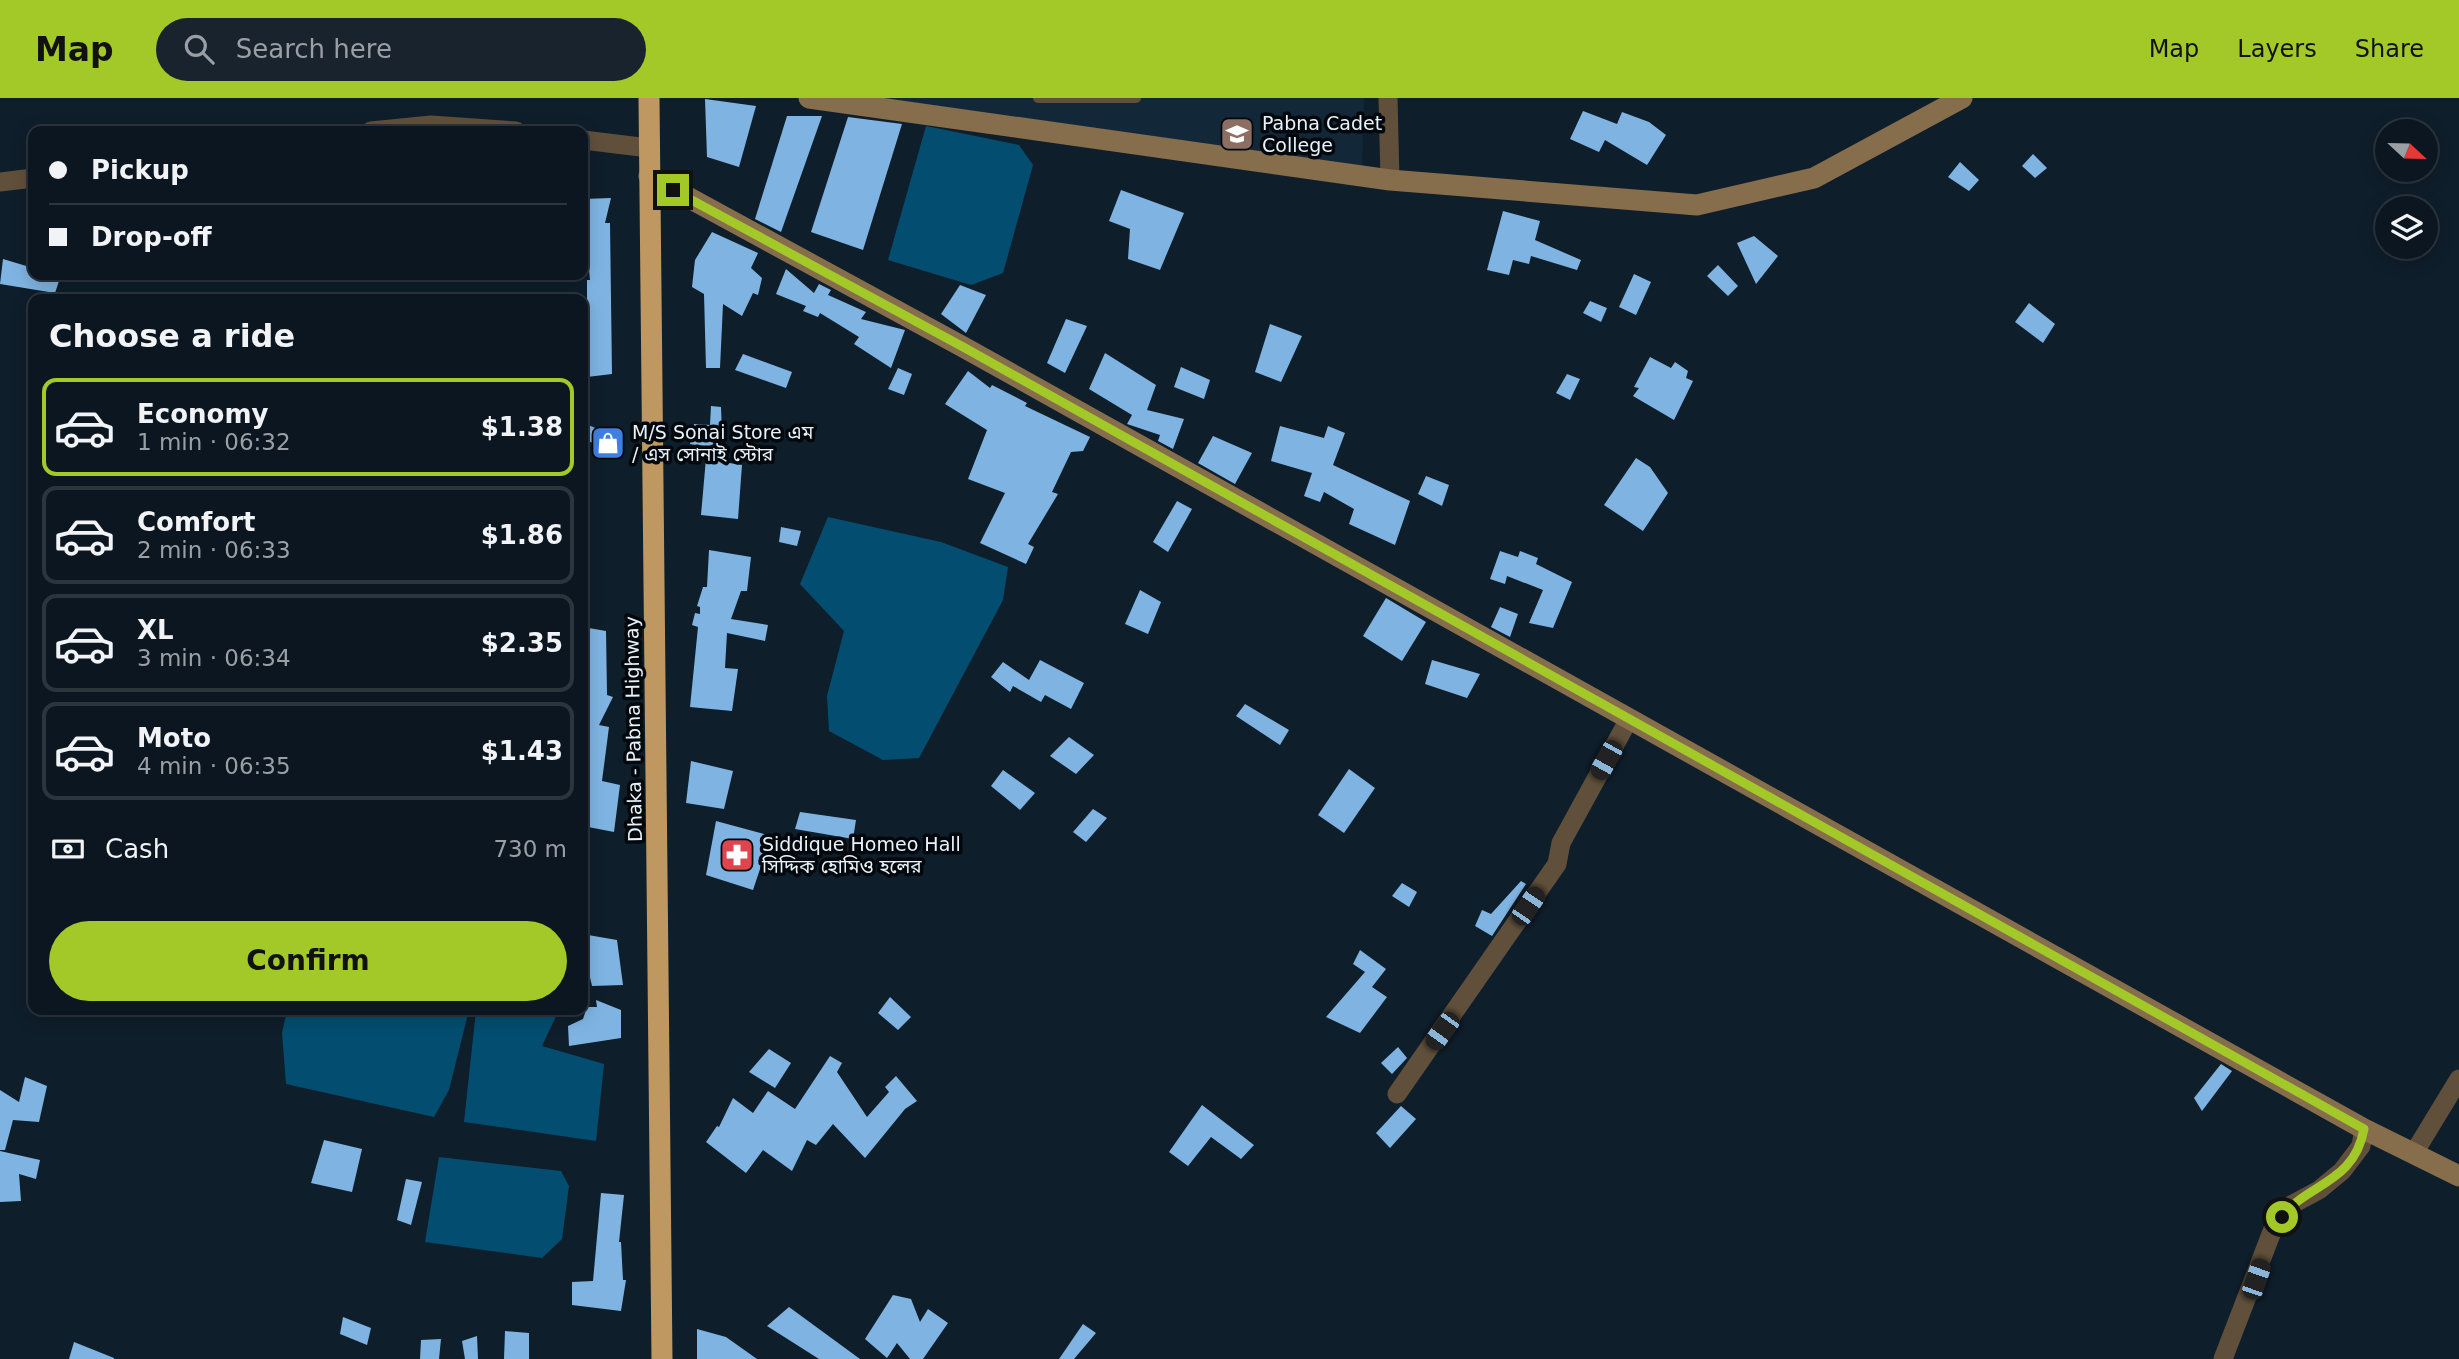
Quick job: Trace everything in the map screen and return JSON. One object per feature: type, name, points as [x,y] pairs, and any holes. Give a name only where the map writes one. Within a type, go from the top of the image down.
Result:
[{"type":"highway","name":"Dhaka - Pabna Highway","points":[[649,98],[662,1359]]},
{"type":"street","points":[[809,98],[1390,180],[1696,205],[1814,178],[1962,98]]},
{"type":"street","points":[[1388,98],[1390,180]]},
{"type":"street","points":[[421,126],[445,126]]},
{"type":"street","points":[[588,141],[649,148]]},
{"type":"street","points":[[649,176],[965,348],[2364,1129],[2459,1176]]},
{"type":"street","points":[[0,182],[28,179]]},
{"type":"street","points":[[1396,1094],[1557,864],[1561,843],[1629,719]]},
{"type":"street","points":[[2414,1153],[2459,1079]]},
{"type":"street","points":[[2223,1359],[2273,1229],[2291,1205],[2319,1190],[2342,1171],[2361,1146],[2364,1129]]},
{"type":"lane","points":[[1038,98],[1136,98]]},
{"type":"shaded area","name":"Pabna Cadet College","points":[[861,98],[1364,98],[1362,169]]},
{"type":"water","points":[[926,126],[1019,145],[1033,165],[1003,273],[971,285],[888,260]]},
{"type":"water","points":[[828,517],[941,542],[1008,567],[1003,600],[919,758],[883,760],[829,731],[827,696],[844,631],[800,584]]},
{"type":"water","points":[[286,1015],[468,1015],[449,1090],[434,1117],[286,1084],[282,1033]]},
{"type":"water","points":[[475,1015],[557,1015],[542,1046],[604,1064],[596,1141],[464,1122]]},
{"type":"water","points":[[439,1157],[561,1171],[569,1186],[562,1239],[542,1258],[425,1242]]},
{"type":"building","points":[[705,99],[756,106],[739,167],[707,157]]},
{"type":"building","points":[[1583,111],[1617,124],[1622,112],[1649,122],[1666,135],[1647,165],[1605,140],[1599,152],[1570,139]]},
{"type":"building","points":[[787,116],[822,116],[781,232],[755,219]]},
{"type":"building","points":[[848,117],[902,124],[863,250],[811,232]]},
{"type":"building","points":[[2033,154],[2047,168],[2035,178],[2022,166]]},
{"type":"building","points":[[1960,162],[1979,180],[1969,191],[1948,177]]},
{"type":"building","points":[[1121,190],[1184,213],[1160,270],[1128,259],[1130,229],[1109,221]]},
{"type":"building","points":[[611,198],[605,223],[610,223],[612,374],[588,377],[587,280],[590,280],[588,199]]},
{"type":"building","points":[[1503,211],[1540,221],[1535,240],[1581,260],[1577,270],[1531,256],[1529,264],[1513,260],[1509,275],[1487,270]]},
{"type":"building","points":[[712,232],[758,253],[751,268],[762,278],[758,295],[753,293],[742,316],[723,304],[720,368],[706,368],[704,294],[692,287],[695,260]]},
{"type":"building","points":[[1754,236],[1778,256],[1756,284],[1737,243]]},
{"type":"building","points":[[3,259],[28,266],[28,280],[59,280],[55,293],[0,284]]},
{"type":"building","points":[[1718,265],[1738,286],[1728,296],[1707,276]]},
{"type":"building","points":[[786,269],[814,293],[819,284],[831,290],[828,295],[866,312],[861,319],[905,330],[891,368],[854,344],[859,337],[820,313],[818,317],[803,311],[806,306],[776,294]]},
{"type":"building","points":[[1634,274],[1651,282],[1636,315],[1619,307]]},
{"type":"building","points":[[960,285],[986,295],[966,333],[941,314]]},
{"type":"building","points":[[1590,301],[1607,308],[1601,322],[1583,313]]},
{"type":"building","points":[[2029,303],[2055,324],[2043,343],[2015,322]]},
{"type":"building","points":[[1066,319],[1087,326],[1065,373],[1047,363]]},
{"type":"building","points":[[1270,324],[1302,336],[1281,382],[1255,372]]},
{"type":"building","points":[[1105,353],[1156,385],[1147,410],[1184,419],[1173,449],[1158,441],[1160,435],[1127,424],[1132,415],[1089,389]]},
{"type":"building","points":[[743,354],[792,372],[786,388],[735,370]]},
{"type":"building","points":[[1650,357],[1671,368],[1675,362],[1688,371],[1686,378],[1693,381],[1674,420],[1633,396],[1639,388],[1634,387]]},
{"type":"building","points":[[1181,367],[1210,380],[1204,399],[1174,387]]},
{"type":"building","points":[[898,368],[912,374],[904,395],[888,389]]},
{"type":"building","points":[[968,371],[990,388],[992,385],[1027,403],[1025,406],[1090,437],[1083,451],[1071,452],[1052,492],[1058,494],[1028,544],[1034,547],[1026,564],[980,543],[1005,493],[968,479],[987,430],[945,404]]},
{"type":"building","points":[[1567,374],[1580,379],[1570,400],[1556,393]]},
{"type":"building","points":[[711,406],[721,407],[723,462],[742,465],[738,519],[701,515],[707,447],[690,444],[694,424],[710,425]]},
{"type":"building","points":[[588,425],[603,431],[598,445],[588,441]]},
{"type":"building","points":[[1280,426],[1324,438],[1328,426],[1345,433],[1333,465],[1410,501],[1395,545],[1349,524],[1354,509],[1324,492],[1320,502],[1304,496],[1312,473],[1271,461]]},
{"type":"building","points":[[1213,436],[1252,453],[1235,484],[1198,463]]},
{"type":"building","points":[[1636,458],[1650,467],[1668,493],[1643,531],[1604,505]]},
{"type":"building","points":[[1426,476],[1449,485],[1442,506],[1418,494]]},
{"type":"building","points":[[1177,501],[1192,509],[1168,552],[1153,542]]},
{"type":"building","points":[[781,527],[801,531],[797,546],[779,542]]},
{"type":"building","points":[[709,550],[751,557],[747,591],[741,591],[731,619],[768,625],[765,641],[727,633],[725,668],[738,669],[732,711],[690,707],[698,627],[692,625],[695,613],[700,614],[700,607],[697,606],[703,587],[707,587]]},
{"type":"building","points":[[1500,551],[1518,557],[1520,551],[1538,558],[1536,564],[1572,582],[1553,628],[1529,623],[1543,590],[1507,576],[1505,584],[1490,579]]},
{"type":"building","points":[[1140,590],[1161,602],[1148,634],[1125,624]]},
{"type":"building","points":[[1386,598],[1426,622],[1402,661],[1363,636]]},
{"type":"building","points":[[1500,607],[1518,614],[1510,637],[1491,627]]},
{"type":"building","points":[[588,628],[606,631],[607,695],[613,697],[599,725],[609,727],[602,781],[620,785],[614,832],[588,827]]},
{"type":"building","points":[[1040,660],[1084,683],[1071,709],[1045,695],[1041,702],[1013,686],[1010,692],[991,677],[1003,662],[1029,680]]},
{"type":"building","points":[[1432,660],[1480,674],[1467,698],[1425,684]]},
{"type":"building","points":[[1245,704],[1289,730],[1280,745],[1236,716]]},
{"type":"building","points":[[1069,737],[1094,755],[1076,774],[1050,756]]},
{"type":"building","points":[[691,761],[733,771],[724,809],[686,803]]},
{"type":"building","points":[[1349,769],[1375,788],[1344,833],[1318,815]]},
{"type":"building","points":[[1003,770],[1035,793],[1020,810],[991,786]]},
{"type":"building","points":[[1093,809],[1107,818],[1086,842],[1073,832]]},
{"type":"building","points":[[800,812],[856,820],[853,839],[795,829]]},
{"type":"building","name":"Siddique Homeo Hall সিদ্দিক হোমিও হলের","points":[[716,821],[771,836],[753,890],[706,875]]},
{"type":"building","points":[[1521,881],[1526,884],[1492,936],[1475,926],[1482,910],[1491,914]]},
{"type":"building","points":[[1402,883],[1417,892],[1409,907],[1392,896]]},
{"type":"building","points":[[588,935],[617,940],[623,985],[592,986]]},
{"type":"building","points":[[1360,950],[1386,969],[1372,987],[1387,997],[1360,1033],[1326,1017],[1365,972],[1353,964]]},
{"type":"building","points":[[890,997],[911,1017],[898,1030],[878,1013]]},
{"type":"building","points":[[596,1000],[621,1010],[621,1038],[569,1046],[568,1026],[588,1015],[588,1007],[597,1007]]},
{"type":"building","points":[[1398,1047],[1407,1058],[1392,1074],[1381,1063]]},
{"type":"building","points":[[769,1049],[791,1063],[775,1088],[749,1072]]},
{"type":"building","points":[[830,1056],[842,1063],[837,1072],[867,1117],[889,1092],[885,1087],[896,1076],[917,1101],[905,1109],[865,1158],[833,1124],[816,1145],[807,1140],[792,1171],[763,1150],[746,1173],[706,1142],[717,1126],[719,1127],[733,1098],[753,1113],[768,1091],[795,1109]]},
{"type":"building","points":[[2221,1064],[2232,1071],[2202,1111],[2194,1098]]},
{"type":"building","points":[[25,1077],[47,1086],[39,1122],[13,1120],[5,1150],[0,1150],[0,1090],[19,1102]]},
{"type":"building","points":[[1202,1105],[1254,1145],[1241,1159],[1211,1137],[1188,1166],[1169,1152]]},
{"type":"building","points":[[1401,1106],[1416,1119],[1390,1148],[1376,1133]]},
{"type":"building","points":[[324,1140],[362,1149],[352,1192],[311,1183]]},
{"type":"building","points":[[0,1151],[40,1160],[36,1179],[19,1174],[21,1201],[0,1202]]},
{"type":"building","points":[[406,1179],[422,1182],[411,1225],[397,1220]]},
{"type":"building","points":[[601,1193],[624,1195],[619,1242],[623,1280],[626,1280],[621,1311],[572,1305],[572,1282],[593,1281]]},
{"type":"building","points":[[893,1295],[911,1299],[920,1322],[928,1309],[948,1323],[923,1359],[910,1359],[897,1343],[887,1358],[865,1339]]},
{"type":"building","points":[[789,1307],[860,1359],[819,1359],[767,1326]]},
{"type":"building","points":[[343,1317],[371,1328],[367,1345],[340,1334]]},
{"type":"building","points":[[1083,1324],[1096,1333],[1074,1359],[1059,1359]]},
{"type":"building","points":[[697,1329],[726,1337],[757,1359],[697,1359]]},
{"type":"building","points":[[505,1331],[529,1333],[529,1359],[504,1359]]},
{"type":"building","points":[[477,1336],[478,1359],[465,1359],[462,1341]]},
{"type":"building","points":[[441,1339],[439,1359],[420,1359],[421,1340]]},
{"type":"building","points":[[74,1342],[114,1358],[114,1359],[69,1359]]},
{"type":"place","name":"Pabna Cadet College","points":[[1237,134]]},
{"type":"place","name":"M/S Sonai Store এম / এস সোনাই স্টোর","points":[[608,443]]},
{"type":"place","name":"Siddique Homeo Hall সিদ্দিক হোমিও হলের","points":[[737,855]]},
{"type":"route","points":[[673,190],[965,348],[2364,1129],[2361,1146],[2342,1171],[2319,1190],[2291,1205],[2282,1217]]}]
